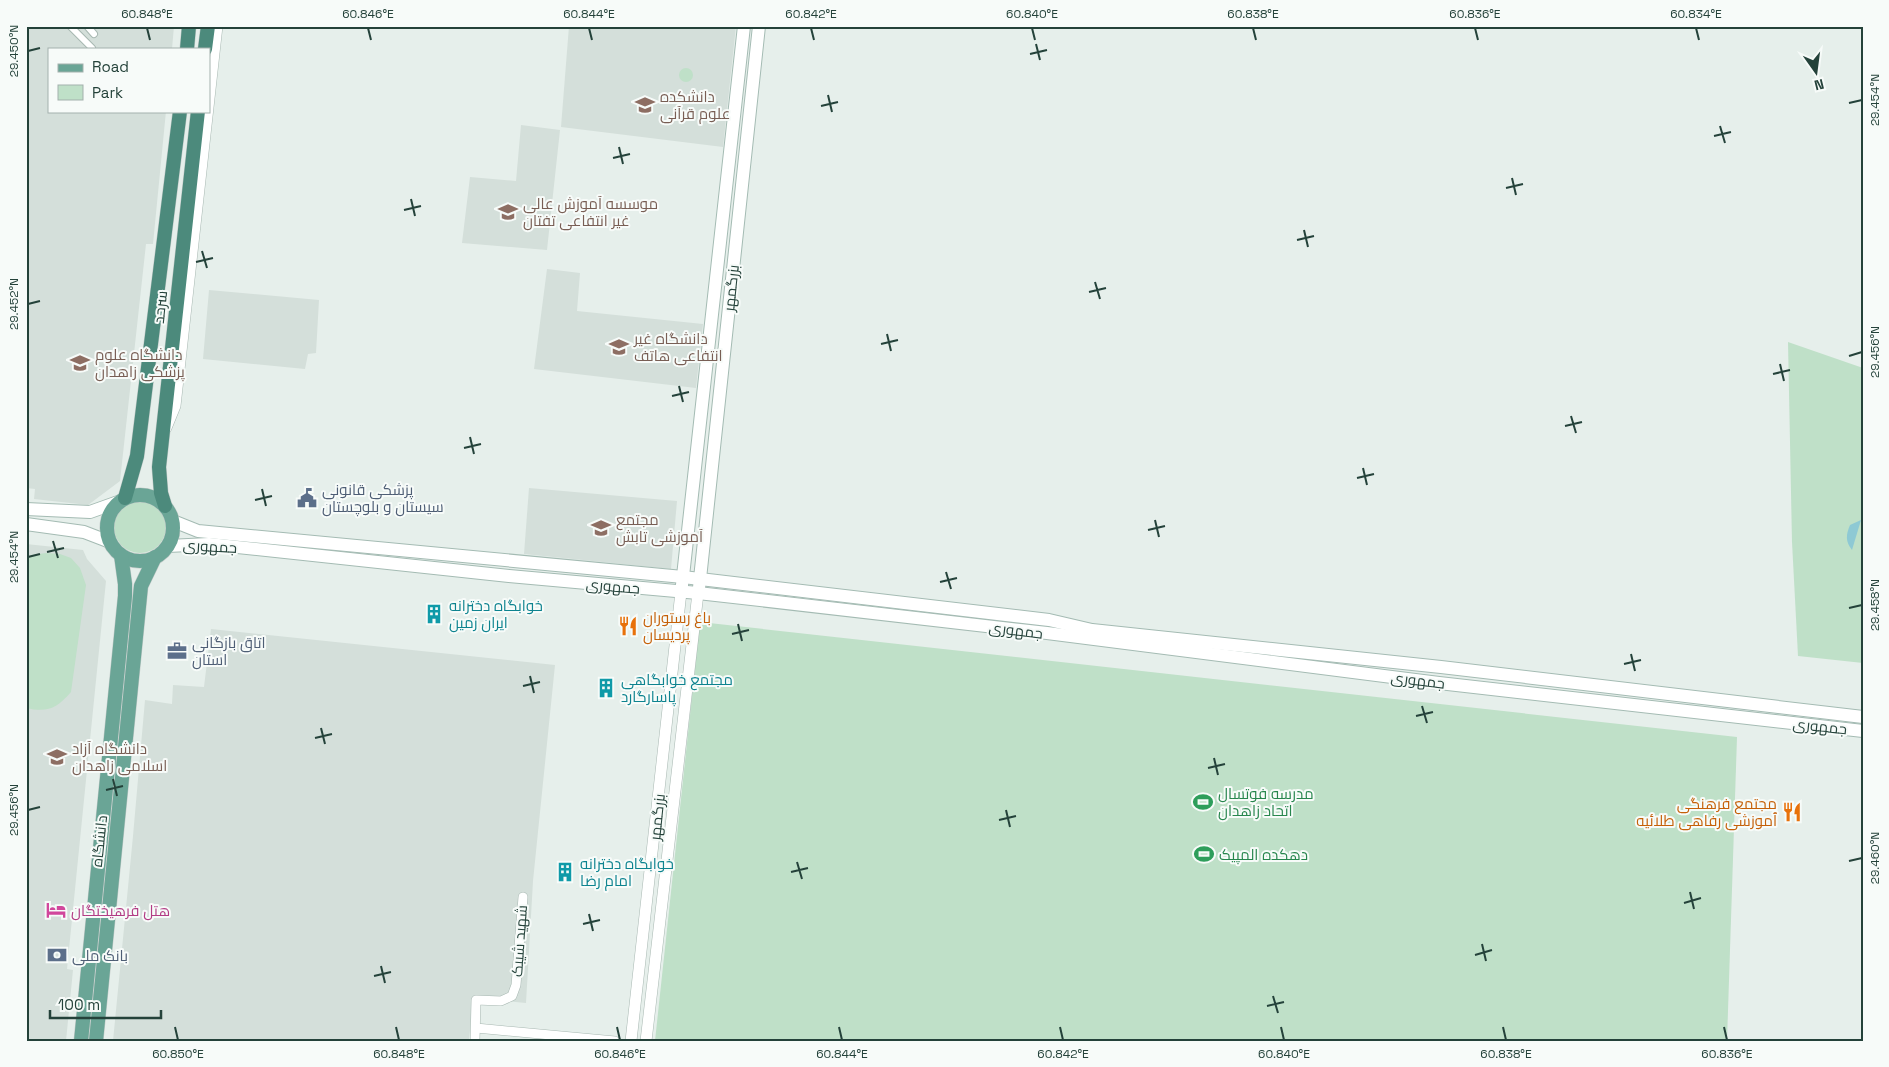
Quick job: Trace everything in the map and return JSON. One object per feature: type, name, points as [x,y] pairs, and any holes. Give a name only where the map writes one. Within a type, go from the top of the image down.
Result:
[{"type":"highway","points":[[187,48],[189,26]]},
{"type":"highway","points":[[205,48],[208,26]]},
{"type":"highway","name":"سرحد","points":[[122,500],[137,456],[180,112]]},
{"type":"highway","name":"سرحد","points":[[165,506],[160,493],[159,482],[198,112]]},
{"type":"main road","name":"بزرگمهر","points":[[681,592],[744,26]]},
{"type":"main road","name":"بزرگمهر","points":[[698,593],[759,26]]},
{"type":"main road","points":[[701,412],[717,413]]},
{"type":"main road","points":[[26,509],[81,513],[99,510],[122,500],[142,494],[151,496],[165,506],[173,521],[173,530],[168,546],[154,557],[137,561],[121,555],[110,542],[107,534],[108,517],[122,500]]},
{"type":"main road","name":"جمهوری","points":[[173,521],[198,531],[683,577],[1049,620],[1092,630],[1863,717]]},
{"type":"main road","points":[[26,524],[84,532],[110,542]]},
{"type":"main road","name":"جمهوری","points":[[168,546],[177,544],[209,544],[509,576],[698,593],[1047,633],[1439,683],[1863,731]]},
{"type":"main road","name":"دانشگاه","points":[[80,1041],[125,603],[125,584],[121,555]]},
{"type":"main road","name":"دانشگاه","points":[[96,1041],[141,586],[154,557]]},
{"type":"main road","points":[[509,576],[511,562]]},
{"type":"main road","points":[[1047,633],[1049,620]]},
{"type":"main road","points":[[1439,683],[1441,668]]},
{"type":"street","points":[[70,26],[92,48]]},
{"type":"street","points":[[87,26],[94,34]]},
{"type":"street","points":[[210,98],[218,26]]},
{"type":"street","points":[[163,437],[176,406],[208,112]]},
{"type":"street","name":"بزرگمهر","points":[[632,1037],[681,592]]},
{"type":"street","name":"بزرگمهر","points":[[646,1038],[698,593]]},
{"type":"street","points":[[652,855],[667,857]]},
{"type":"street","name":"شهید شیبک","points":[[475,1041],[476,1000],[500,1001],[512,996],[516,985],[523,897]]},
{"type":"street","points":[[476,1028],[615,1041]]},
{"type":"street","points":[[632,1037],[646,1038]]},
{"type":"shaded area","name":"دانشگاه علوم پزشکی زاهدان","points":[[26,26],[174,26],[172,48],[48,48],[48,112],[166,112],[153,244],[146,244],[120,481],[88,505],[34,499],[35,489],[26,488]]},
{"type":"shaded area","name":"دانشکده علوم قرآنی","points":[[569,26],[736,26],[723,147],[561,127]]},
{"type":"shaded area","name":"موسسه آموزش عالی غیر انتفاعی تفتان","points":[[521,125],[560,130],[547,250],[462,243],[470,177],[516,181]]},
{"type":"shaded area","name":"دانشگاه غیر انتفاعی هاتف","points":[[547,269],[580,273],[577,311],[703,324],[696,388],[534,369]]},
{"type":"shaded area","points":[[209,290],[319,300],[316,353],[308,354],[305,369],[203,359]]},
{"type":"shaded area","name":"مجتمع آموزشی تابش","points":[[529,488],[677,501],[671,569],[524,554]]},
{"type":"shaded area","name":"دانشگاه آزاد اسلامی زاهدان","points":[[26,544],[83,550],[87,559],[106,581],[67,969],[73,970],[66,1041],[26,1041]]},
{"type":"shaded area","points":[[211,629],[555,665],[533,881],[526,1003],[473,998],[469,1041],[113,1041],[145,700],[172,704],[173,685],[204,687]]},
{"type":"green space","points":[[686,68],[691,70],[693,75],[691,80],[686,82],[681,80],[679,75],[681,70]]},
{"type":"green space","points":[[1788,342],[1863,368],[1863,663],[1798,656],[1792,542]]},
{"type":"green space","points":[[140,501],[150,503],[158,509],[164,517],[166,527],[164,537],[158,545],[150,551],[140,553],[130,551],[122,545],[116,537],[114,527],[116,517],[122,509],[130,503]]},
{"type":"green space","points":[[60,554],[71,558],[80,568],[86,585],[71,692],[52,708],[40,710],[26,708],[26,558],[31,555]]},
{"type":"green space","name":"دهکده المپیک","points":[[700,622],[1737,737],[1727,1041],[655,1041]]},
{"type":"water","points":[[1861,520],[1852,550],[1847,541],[1850,525]]},
{"type":"place","name":"دانشکده علوم قرآنی","points":[[645,105]]},
{"type":"place","name":"موسسه آموزش عالی غیر انتفاعی تفتان","points":[[508,212]]},
{"type":"place","name":"دانشگاه غیر انتفاعی هاتف","points":[[619,347]]},
{"type":"place","name":"دانشگاه علوم پزشکی زاهدان","points":[[80,363]]},
{"type":"place","name":"پزشکی قانونی سیستان و بلوچستان","points":[[307,498]]},
{"type":"place","name":"مجتمع آموزشی تابش","points":[[601,528]]},
{"type":"place","name":"خوابگاه دخترانه ایران زمین","points":[[434,614]]},
{"type":"place","name":"باغ رستوران پردیسان","points":[[628,626]]},
{"type":"place","name":"اتاق بازگانی استان","points":[[177,651]]},
{"type":"place","name":"مجتمع خوابگاهی پاسارگارد","points":[[606,688]]},
{"type":"place","name":"دانشگاه آزاد اسلامی زاهدان","points":[[57,757]]},
{"type":"place","name":"مدرسه فوتسال اتحاد زاهدان","points":[[1203,802]]},
{"type":"place","name":"مجتمع فرهنگی ٱموزشی رفاهی طلائیه","points":[[1792,812]]},
{"type":"place","name":"دهکده المپیک","points":[[1204,854]]},
{"type":"place","name":"خوابگاه دخترانه امام رضا","points":[[565,872]]},
{"type":"place","name":"هتل فرهیختگان","points":[[56,910]]},
{"type":"place","name":"بانک ملی","points":[[57,955]]}]
